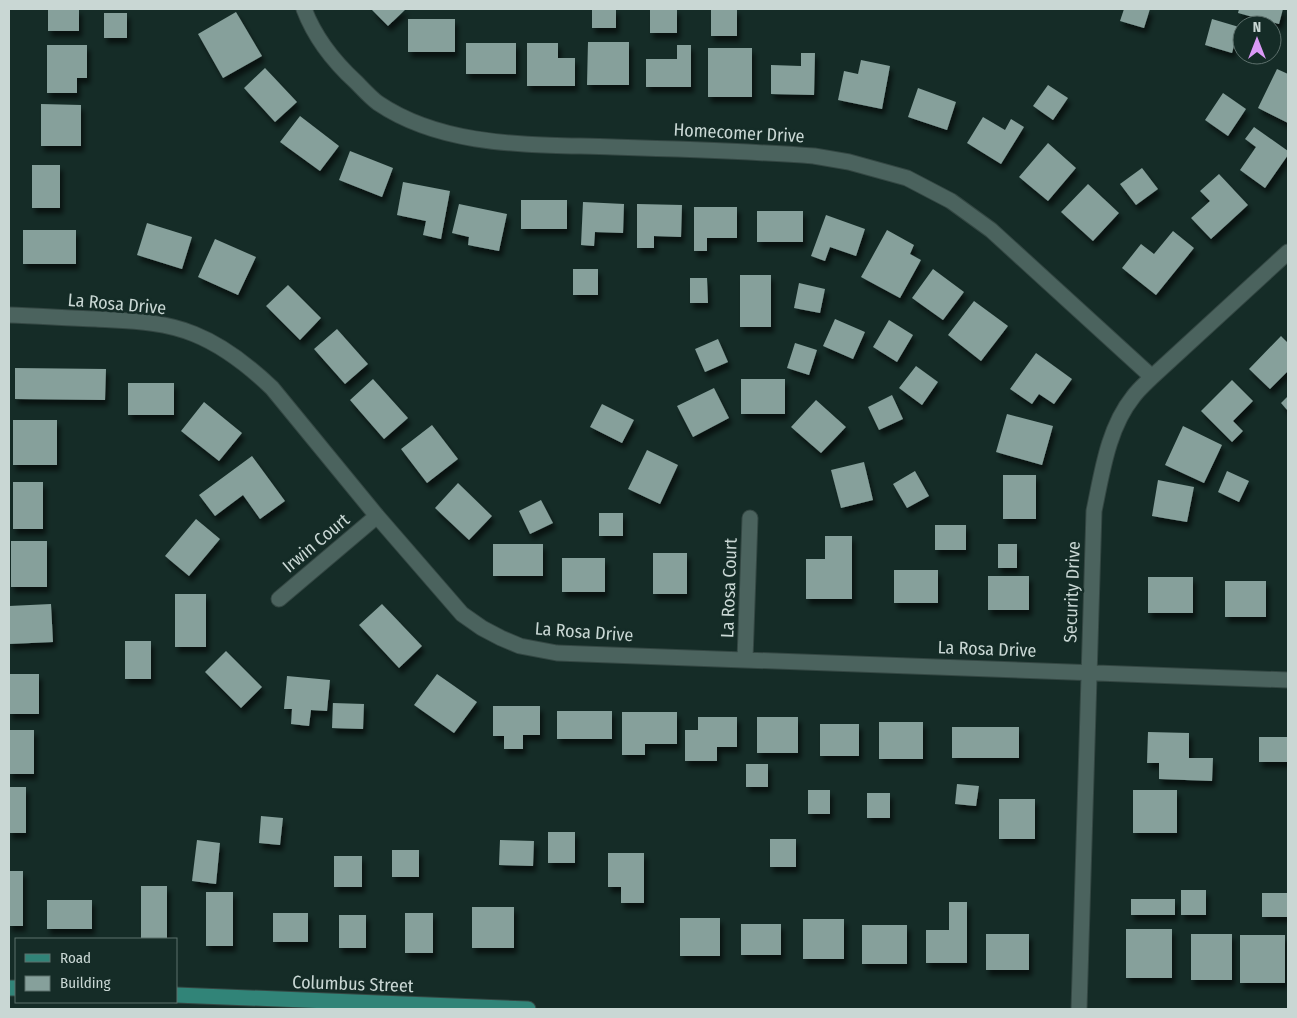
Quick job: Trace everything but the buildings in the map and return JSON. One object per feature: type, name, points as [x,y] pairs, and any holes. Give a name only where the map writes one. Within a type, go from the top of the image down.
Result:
[{"type":"main road","name":"Columbus Street","points":[[178,995],[289,1004],[528,1009]]},
{"type":"street","name":"Homecomer Drive","points":[[304,9],[309,24],[338,66],[378,102],[405,117],[431,128],[456,135],[517,143],[814,156],[849,162],[907,178],[951,201],[991,230],[1152,377]]},
{"type":"street","name":"Security Drive","points":[[1079,1009],[1094,511],[1112,439],[1120,416],[1132,398],[1152,377],[1288,252]]},
{"type":"street","name":"La Rosa Drive","points":[[9,315],[140,321],[192,333],[214,342],[254,370],[272,388],[377,516],[462,614],[482,628],[520,646],[556,653],[1288,680]]},
{"type":"street","name":"Irwin Court","points":[[279,599],[377,516]]},
{"type":"street","name":"La Rosa Court","points":[[745,659],[750,518]]}]
